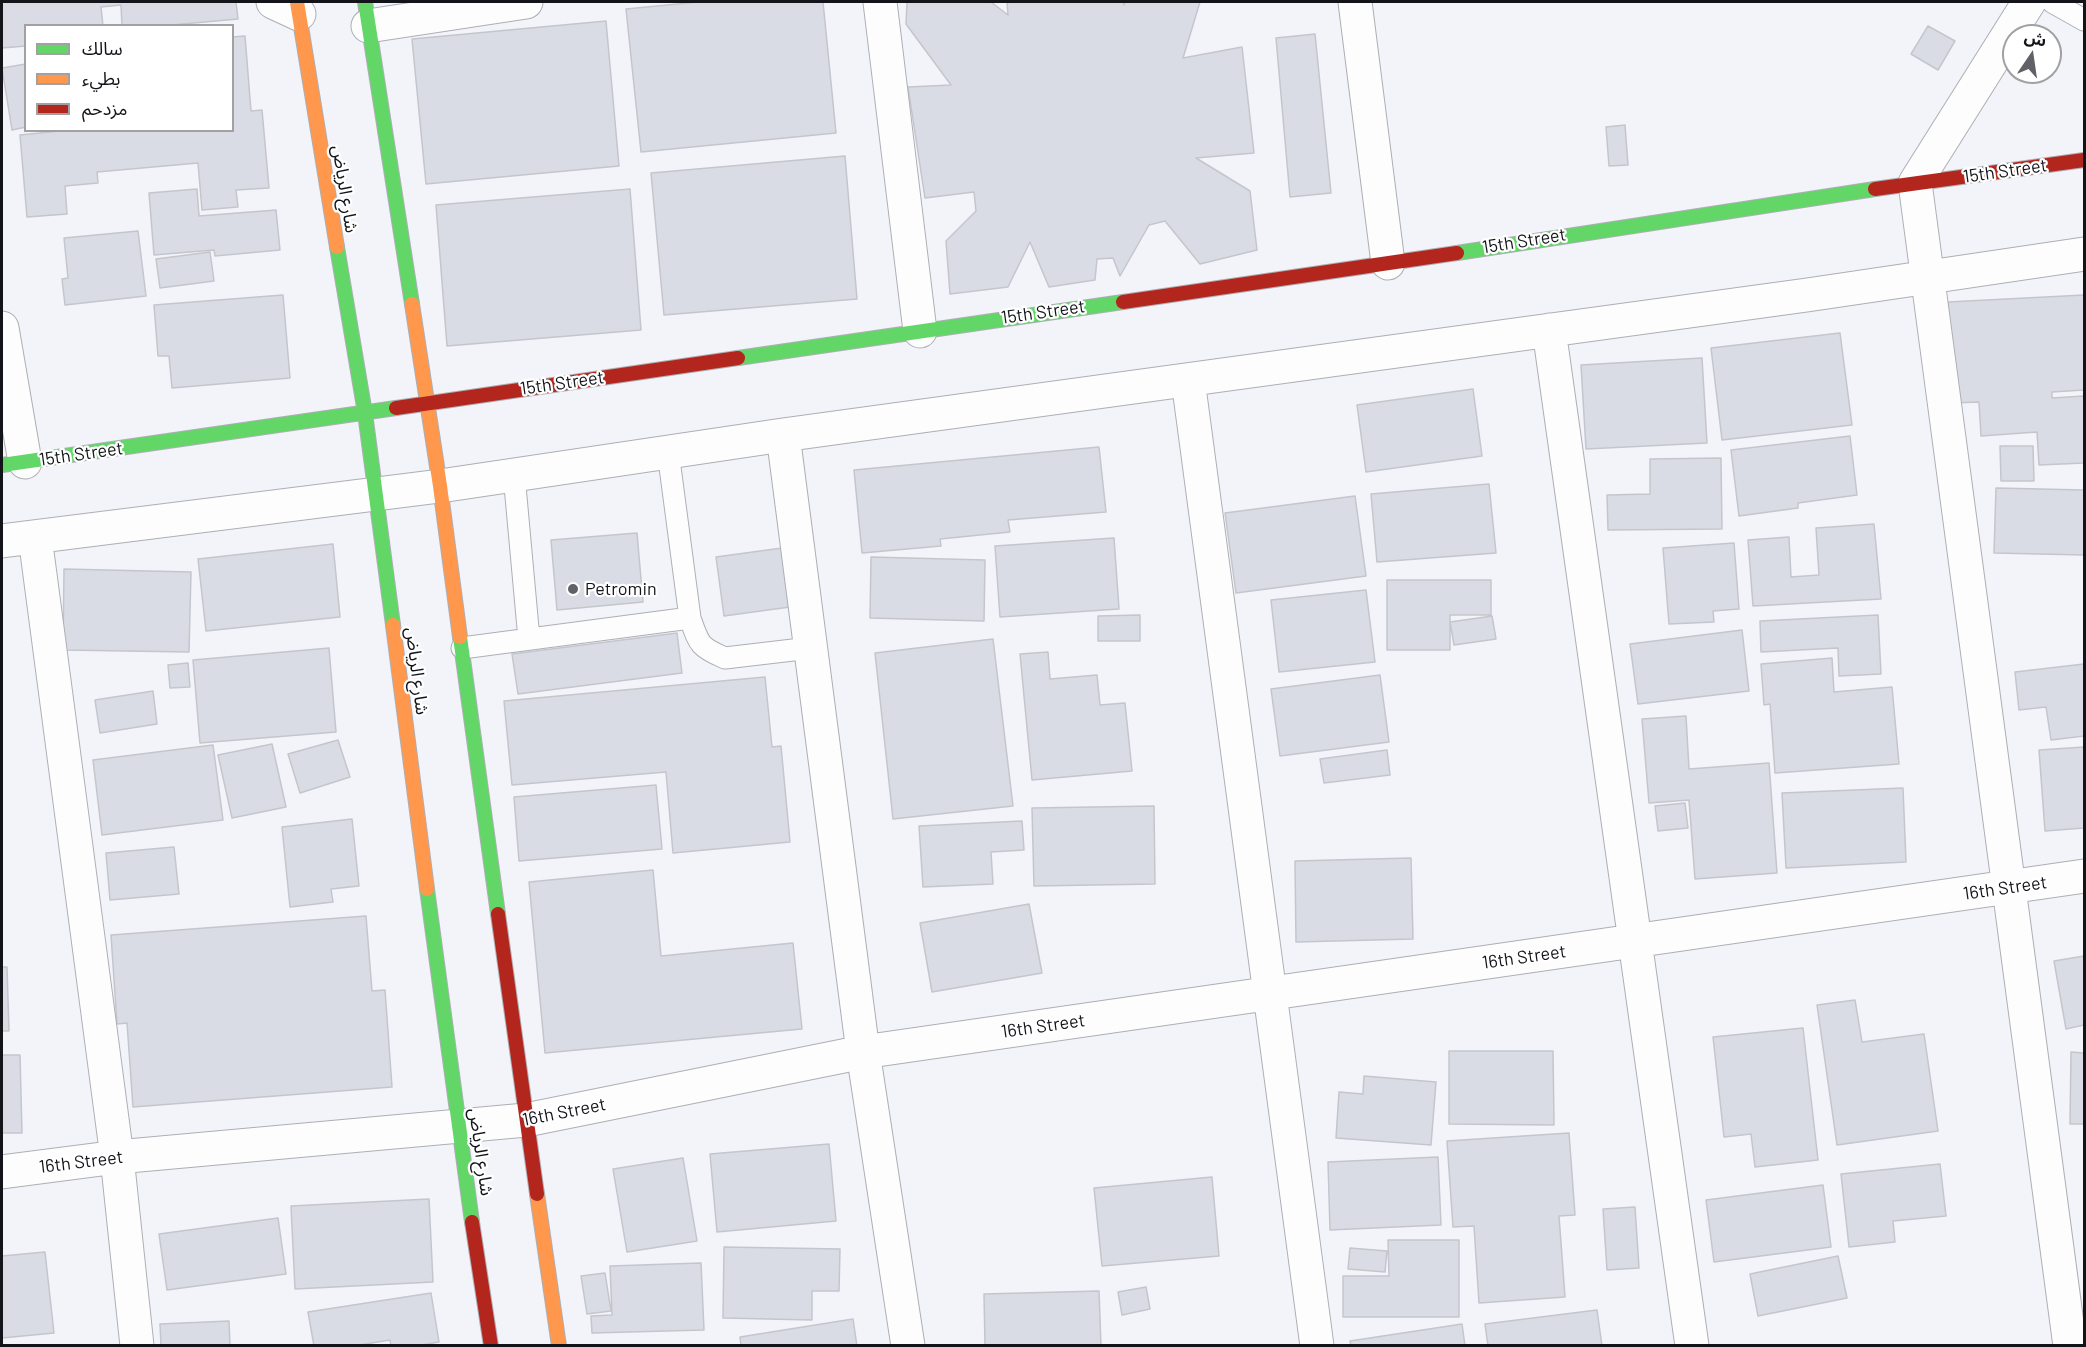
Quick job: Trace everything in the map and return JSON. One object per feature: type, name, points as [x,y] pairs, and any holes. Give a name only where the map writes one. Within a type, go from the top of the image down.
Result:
[{"type":"main road","name":"شارع الرياض","points":[[290,6],[365,412],[458,1126],[492,1346]]},
{"type":"main road","points":[[366,14],[440,486],[559,1346]]},
{"type":"main road","name":"15th Street","points":[[13,463],[1389,263],[2084,158]]},
{"type":"street","points":[[366,14],[526,2]]},
{"type":"street","points":[[880,2],[920,330]]},
{"type":"street","points":[[1355,2],[1389,263]]},
{"type":"street","points":[[2029,2],[1915,183],[2070,1346]]},
{"type":"street","points":[[2,542],[440,486],[783,435],[2085,254]]},
{"type":"street","points":[[2,328],[13,463]]},
{"type":"street","points":[[1549,330],[1692,1346]]},
{"type":"street","points":[[1188,380],[1317,1346]]},
{"type":"street","points":[[783,435],[863,1052],[908,1346]]},
{"type":"street","points":[[35,537],[117,1157],[138,1346]]},
{"type":"street","name":"16th Street","points":[[2,1172],[117,1157],[526,1120],[863,1052],[2085,876]]},
{"type":"lane","points":[[2052,2],[2085,20]]},
{"type":"lane","points":[[668,452],[690,618],[698,642],[724,658],[810,648]]},
{"type":"lane","points":[[514,475],[529,639]]},
{"type":"lane","points":[[462,648],[690,618]]},
{"type":"building","points":[[2,2],[236,2],[238,19],[183,24],[122,24],[121,5],[101,7],[103,24],[24,24],[24,46],[2,48]]},
{"type":"building","points":[[698,2],[823,2],[836,133],[641,152],[626,9]]},
{"type":"building","points":[[907,2],[991,2],[1008,15],[1007,2],[1123,2],[1124,5],[1125,2],[1200,2],[1183,58],[1242,47],[1254,153],[1196,158],[1250,191],[1257,250],[1200,264],[1165,221],[1149,225],[1120,276],[1113,258],[1097,259],[1095,280],[1049,287],[1030,242],[1008,287],[950,294],[946,241],[976,211],[974,192],[925,198],[908,87],[951,85],[906,24]]},
{"type":"building","points":[[606,21],[619,166],[426,184],[412,39]]},
{"type":"building","points":[[1928,26],[1955,41],[1938,70],[1911,54]]},
{"type":"building","points":[[1315,34],[1331,193],[1290,197],[1276,38]]},
{"type":"building","points":[[245,36],[251,111],[262,110],[269,188],[236,190],[238,207],[202,210],[198,163],[97,172],[98,183],[65,186],[67,214],[27,217],[20,135],[50,132],[234,132],[234,37]]},
{"type":"building","points":[[24,64],[24,127],[12,130],[2,68]]},
{"type":"building","points":[[1625,125],[1628,165],[1609,166],[1606,127]]},
{"type":"building","points":[[845,156],[857,299],[664,315],[651,173]]},
{"type":"building","points":[[197,189],[199,216],[276,210],[280,250],[215,256],[214,250],[154,255],[149,193]]},
{"type":"building","points":[[630,189],[641,330],[447,346],[436,205]]},
{"type":"building","points":[[138,231],[146,296],[65,305],[62,279],[68,278],[64,238]]},
{"type":"building","points":[[210,252],[214,281],[160,288],[156,259]]},
{"type":"building","points":[[283,295],[290,378],[172,388],[169,356],[158,356],[154,305]]},
{"type":"building","points":[[2084,295],[2084,390],[2052,392],[2052,398],[2084,396],[2084,463],[2039,465],[2037,432],[1981,436],[1979,402],[1954,403],[1948,302]]},
{"type":"building","points":[[1840,333],[1852,425],[1722,440],[1711,348]]},
{"type":"building","points":[[1702,358],[1707,443],[1586,449],[1581,365]]},
{"type":"building","points":[[1473,389],[1482,456],[1366,472],[1357,405]]},
{"type":"building","points":[[1850,436],[1857,495],[1798,503],[1798,508],[1739,516],[1731,450]]},
{"type":"building","points":[[2000,446],[2033,446],[2034,481],[2001,481]]},
{"type":"building","points":[[1099,447],[1106,512],[1008,520],[1010,532],[940,539],[941,546],[862,553],[854,470]]},
{"type":"building","points":[[1721,458],[1722,529],[1608,530],[1607,495],[1650,494],[1650,459]]},
{"type":"building","points":[[1489,484],[1496,553],[1377,562],[1371,494]]},
{"type":"building","points":[[1996,488],[2084,490],[2084,555],[1994,553]]},
{"type":"building","points":[[1355,496],[1366,576],[1236,593],[1225,513]]},
{"type":"building","points":[[1874,524],[1881,599],[1753,606],[1748,540],[1789,537],[1791,577],[1819,575],[1816,528]]},
{"type":"building","points":[[637,533],[643,602],[557,610],[551,540]]},
{"type":"building","points":[[1114,538],[1119,609],[1000,617],[995,546]]},
{"type":"building","points":[[1734,543],[1739,609],[1713,611],[1714,622],[1669,624],[1663,548]]},
{"type":"building","points":[[333,544],[340,617],[206,631],[198,559]]},
{"type":"building","points":[[782,548],[790,607],[724,616],[716,557]]},
{"type":"building","points":[[871,557],[985,560],[984,621],[870,618]]},
{"type":"building","points":[[64,569],[191,572],[189,652],[63,650]]},
{"type":"building","points":[[1387,580],[1491,580],[1491,615],[1450,615],[1450,650],[1387,650]]},
{"type":"building","points":[[1366,590],[1375,662],[1279,672],[1271,600]]},
{"type":"building","points":[[1140,615],[1140,641],[1098,641],[1098,616]]},
{"type":"building","points":[[1878,615],[1881,674],[1839,676],[1838,648],[1761,652],[1760,621]]},
{"type":"building","points":[[1492,616],[1496,639],[1454,645],[1450,622]]},
{"type":"building","points":[[1742,630],[1749,691],[1638,704],[1630,644]]},
{"type":"building","points":[[677,633],[682,673],[518,694],[512,654]]},
{"type":"building","points":[[993,639],[1013,806],[893,819],[875,653]]},
{"type":"building","points":[[329,648],[336,732],[200,743],[193,660]]},
{"type":"building","points":[[1048,652],[1050,679],[1097,675],[1100,705],[1125,703],[1132,771],[1032,780],[1020,654]]},
{"type":"building","points":[[1832,658],[1834,692],[1892,687],[1899,764],[1775,773],[1770,704],[1764,705],[1761,664]]},
{"type":"building","points":[[188,663],[190,687],[170,688],[168,665]]},
{"type":"building","points":[[2084,664],[2084,736],[2051,740],[2046,707],[2019,710],[2015,672]]},
{"type":"building","points":[[1380,675],[1389,742],[1280,756],[1271,689]]},
{"type":"building","points":[[765,677],[772,747],[781,746],[790,842],[673,853],[666,772],[512,785],[504,701]]},
{"type":"building","points":[[153,691],[157,724],[100,733],[95,700]]},
{"type":"building","points":[[1686,716],[1689,769],[1769,763],[1777,873],[1695,879],[1689,800],[1649,803],[1642,719]]},
{"type":"building","points":[[338,740],[350,777],[300,793],[288,754]]},
{"type":"building","points":[[272,744],[286,807],[232,818],[218,755]]},
{"type":"building","points":[[213,745],[223,820],[102,835],[93,760]]},
{"type":"building","points":[[2084,747],[2084,828],[2045,831],[2039,750]]},
{"type":"building","points":[[1387,750],[1390,775],[1324,783],[1320,759]]},
{"type":"building","points":[[656,785],[662,849],[519,861],[514,797]]},
{"type":"building","points":[[1903,788],[1906,862],[1786,868],[1782,793]]},
{"type":"building","points":[[1685,803],[1688,828],[1658,831],[1655,806]]},
{"type":"building","points":[[1154,806],[1155,884],[1034,886],[1032,808]]},
{"type":"building","points":[[352,819],[359,886],[331,889],[333,902],[290,907],[282,827]]},
{"type":"building","points":[[1022,821],[1024,850],[991,852],[993,884],[923,887],[919,826]]},
{"type":"building","points":[[174,847],[179,894],[110,900],[106,853]]},
{"type":"building","points":[[1411,858],[1413,939],[1296,942],[1295,861]]},
{"type":"building","points":[[653,870],[661,956],[793,943],[802,1029],[545,1053],[529,882]]},
{"type":"building","points":[[1029,904],[1042,973],[932,992],[920,923]]},
{"type":"building","points":[[366,916],[372,991],[385,990],[392,1087],[133,1107],[127,1023],[117,1024],[111,935]]},
{"type":"building","points":[[2084,956],[2084,1025],[2066,1029],[2054,961]]},
{"type":"building","points":[[2,967],[7,967],[9,1031],[2,1031]]},
{"type":"building","points":[[1855,1000],[1862,1042],[1924,1034],[1938,1131],[1837,1145],[1817,1005]]},
{"type":"building","points":[[1803,1028],[1818,1160],[1755,1167],[1751,1134],[1724,1137],[1713,1037]]},
{"type":"building","points":[[1449,1051],[1553,1051],[1554,1125],[1449,1124]]},
{"type":"building","points":[[2071,1052],[2084,1053],[2084,1124],[2070,1124]]},
{"type":"building","points":[[2,1055],[20,1055],[22,1133],[2,1133]]},
{"type":"building","points":[[1364,1076],[1436,1082],[1431,1145],[1336,1138],[1339,1092],[1363,1094]]},
{"type":"building","points":[[1569,1133],[1575,1215],[1559,1216],[1565,1297],[1479,1303],[1474,1226],[1453,1227],[1447,1141]]},
{"type":"building","points":[[829,1144],[836,1221],[717,1232],[710,1154]]},
{"type":"building","points":[[1438,1157],[1441,1225],[1330,1230],[1328,1162]]},
{"type":"building","points":[[683,1158],[697,1241],[627,1252],[613,1169]]},
{"type":"building","points":[[1940,1164],[1946,1216],[1893,1221],[1895,1242],[1849,1247],[1841,1174]]},
{"type":"building","points":[[1212,1177],[1219,1256],[1102,1266],[1094,1188]]},
{"type":"building","points":[[1823,1185],[1831,1247],[1714,1262],[1706,1200]]},
{"type":"building","points":[[429,1199],[433,1282],[295,1289],[291,1206]]},
{"type":"building","points":[[1635,1207],[1639,1268],[1607,1270],[1603,1209]]},
{"type":"building","points":[[278,1218],[286,1274],[167,1290],[159,1234]]},
{"type":"building","points":[[1388,1240],[1459,1240],[1459,1317],[1343,1317],[1343,1276],[1389,1276]]},
{"type":"building","points":[[724,1247],[840,1249],[839,1291],[812,1291],[812,1320],[723,1318]]},
{"type":"building","points":[[1350,1248],[1387,1251],[1385,1272],[1348,1269]]},
{"type":"building","points":[[45,1252],[54,1333],[2,1338],[2,1256]]},
{"type":"building","points":[[1838,1256],[1847,1298],[1758,1316],[1750,1274]]},
{"type":"building","points":[[701,1263],[704,1330],[592,1333],[591,1316],[612,1315],[610,1266]]},
{"type":"building","points":[[605,1273],[611,1311],[587,1314],[581,1276]]},
{"type":"building","points":[[1146,1287],[1150,1309],[1122,1315],[1118,1292]]},
{"type":"building","points":[[1099,1291],[1101,1346],[985,1346],[984,1294]]},
{"type":"building","points":[[431,1293],[439,1342],[416,1346],[391,1346],[390,1340],[353,1346],[314,1346],[308,1312]]},
{"type":"building","points":[[1597,1310],[1602,1346],[1488,1346],[1485,1324]]},
{"type":"building","points":[[853,1319],[857,1346],[741,1346],[740,1337]]},
{"type":"building","points":[[229,1321],[230,1346],[161,1346],[160,1324]]},
{"type":"building","points":[[1462,1324],[1465,1346],[1351,1346],[1350,1341]]},
{"type":"traffic: fast","points":[[365,2],[412,304]]},
{"type":"traffic: fast","points":[[1457,253],[1875,189]]},
{"type":"traffic: fast","points":[[337,247],[365,413],[393,625]]},
{"type":"traffic: fast","points":[[738,358],[1123,302]]},
{"type":"traffic: fast","points":[[2,465],[396,408]]},
{"type":"traffic: fast","points":[[460,637],[498,914]]},
{"type":"traffic: fast","points":[[427,889],[472,1222]]},
{"type":"traffic: slow","points":[[297,2],[337,247]]},
{"type":"traffic: slow","points":[[412,304],[460,637]]},
{"type":"traffic: slow","points":[[393,625],[427,889]]},
{"type":"traffic: slow","points":[[537,1194],[559,1346]]},
{"type":"traffic: jam","points":[[1875,189],[2084,160]]},
{"type":"traffic: jam","points":[[1123,302],[1457,253]]},
{"type":"traffic: jam","points":[[396,408],[738,358]]},
{"type":"traffic: jam","points":[[498,914],[537,1194]]},
{"type":"traffic: jam","points":[[472,1222],[491,1346]]},
{"type":"place","name":"Petromin","points":[[573,589]]}]
